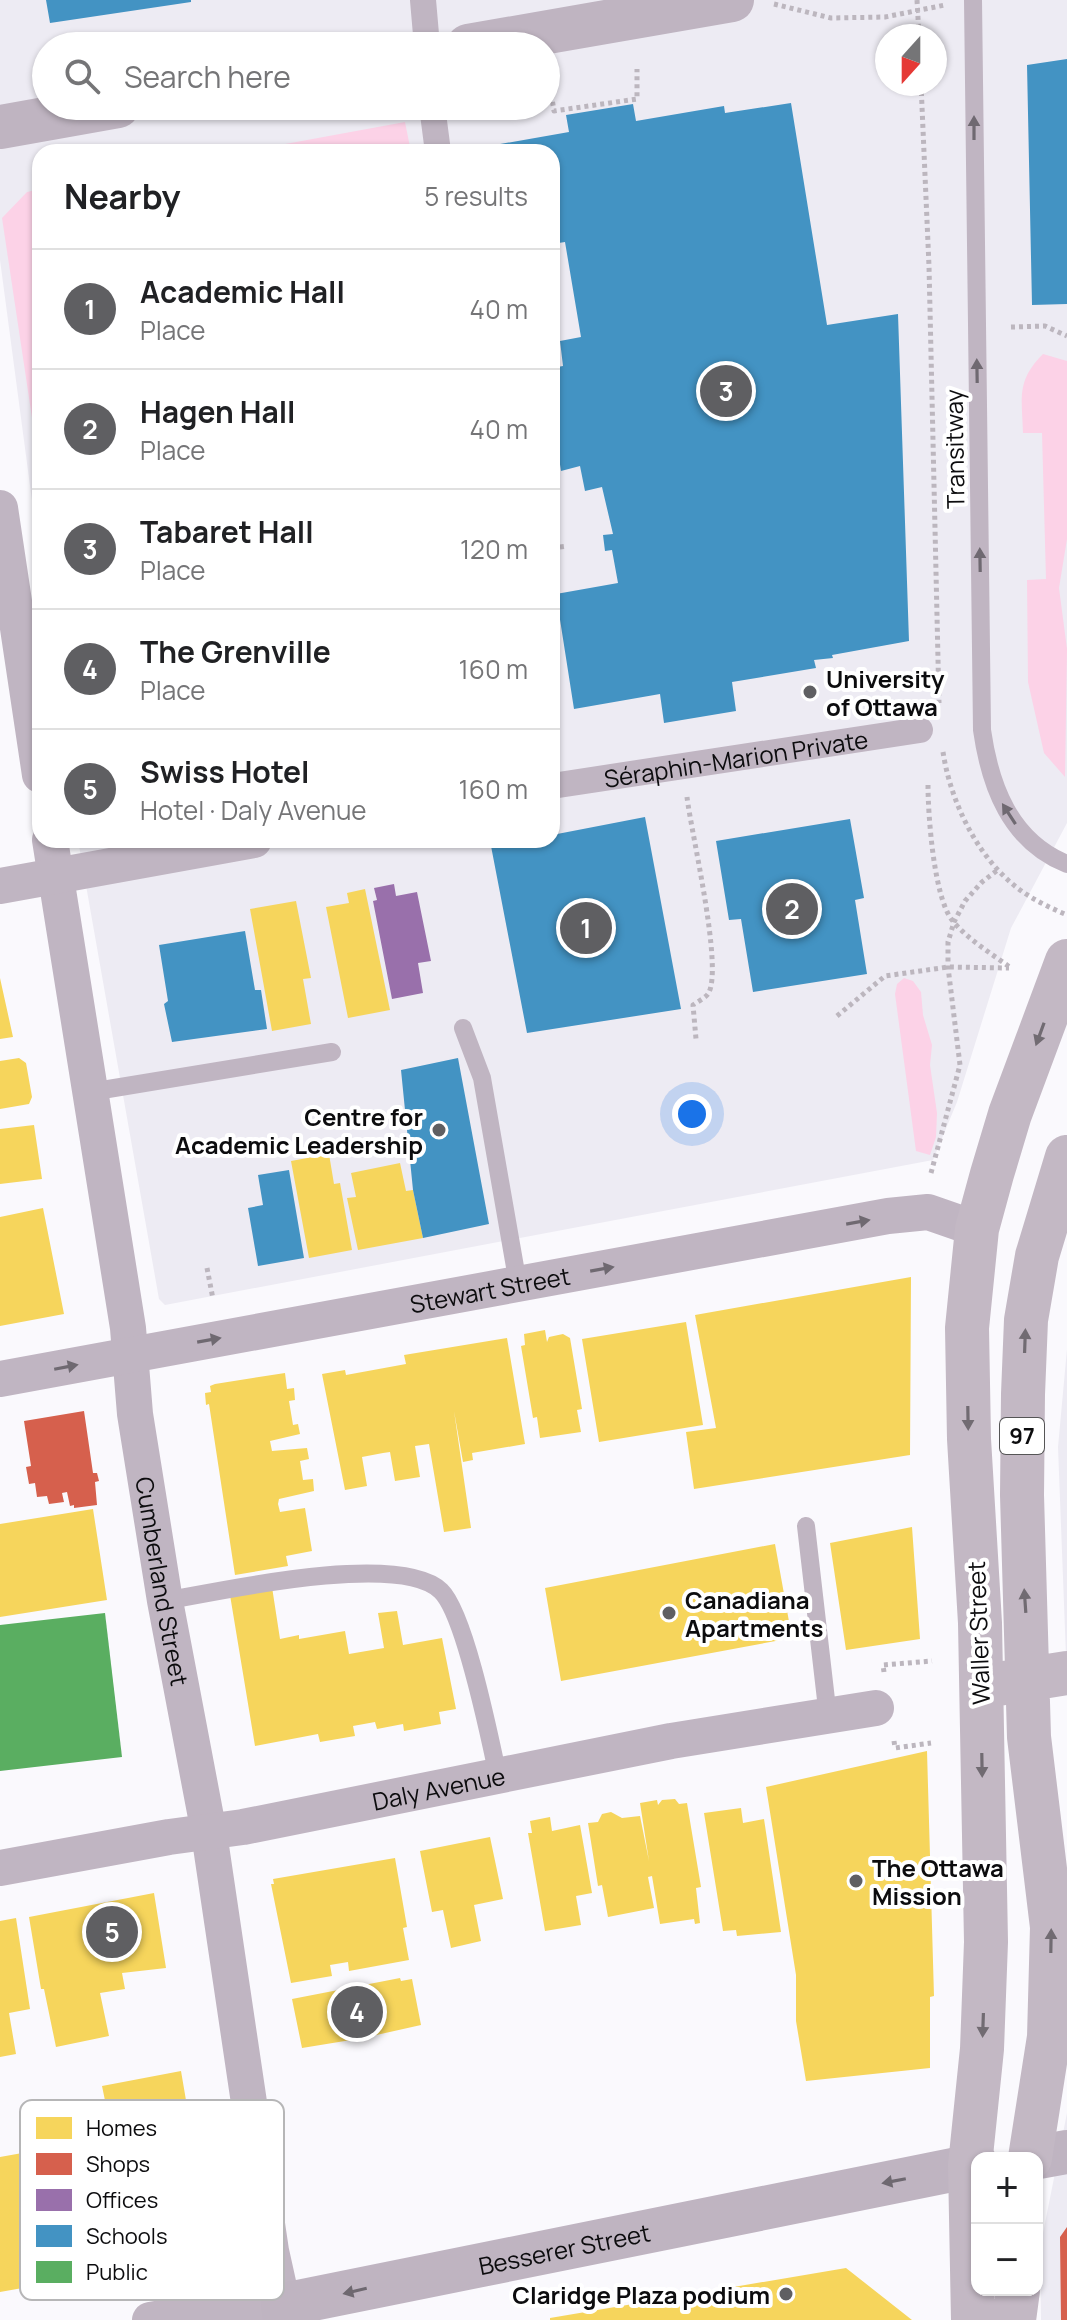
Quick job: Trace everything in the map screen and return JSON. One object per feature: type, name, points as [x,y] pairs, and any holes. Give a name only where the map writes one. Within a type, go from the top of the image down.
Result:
[{"type":"main road","points":[[558,32],[752,2]]},
{"type":"main road","points":[[0,127],[39,120]]},
{"type":"main road","name":"Waller Street","points":[[975,2152],[986,1942],[980,1623],[969,1439],[967,1328],[977,1229],[1010,1114],[1067,961]]},
{"type":"main road","name":"Waller Street","points":[[1033,2152],[1049,2037],[1052,1927],[1029,1737],[1048,1676],[1022,1495],[1026,1320],[1037,1256],[1067,1157]]},
{"type":"main road","points":[[980,1687],[1048,1676]]},
{"type":"main road","points":[[1043,2156],[1067,2152]]},
{"type":"main road","name":"Besserer Street","points":[[284,2313],[971,2166]]},
{"type":"main road","name":"Waller Street","points":[[973,2320],[974,2224]]},
{"type":"main road","points":[[1014,2320],[1017,2296]]},
{"type":"street","points":[[423,0],[426,32]]},
{"type":"street","points":[[434,120],[437,144]]},
{"type":"street","points":[[0,508],[32,722]]},
{"type":"street","name":"Séraphin-Marion Private","points":[[560,785],[682,764],[933,729]]},
{"type":"street","name":"Cumberland Street","points":[[51,848],[132,1354],[135,1414],[165,1601],[209,1833],[249,2100]]},
{"type":"street","points":[[0,886],[210,848]]},
{"type":"street","name":"Stewart Street","points":[[0,1379],[888,1216],[928,1212],[977,1229]]},
{"type":"street","name":"Daly Avenue","points":[[0,1868],[169,1837],[209,1833],[671,1741],[876,1708]]},
{"type":"street","name":"Besserer Street","points":[[150,2320],[231,2306],[284,2313]]},
{"type":"lane","name":"Transitway","points":[[973,0],[982,730],[987,764],[1006,813],[1037,848],[1067,864]]},
{"type":"lane","points":[[463,1028],[482,1078],[518,1284]]},
{"type":"lane","points":[[90,1092],[332,1052]]},
{"type":"lane","points":[[806,1526],[828,1717]]},
{"type":"lane","points":[[165,1601],[287,1579],[335,1574],[389,1574],[424,1582],[440,1590],[449,1603],[466,1646],[498,1776]]},
{"type":"path","points":[[917,0],[918,24]]},
{"type":"path","points":[[752,2],[831,18],[885,17],[953,3]]},
{"type":"path","points":[[560,110],[637,99],[637,69]]},
{"type":"path","points":[[922,96],[929,266],[933,729],[966,824],[1006,879],[1036,901],[1067,915]]},
{"type":"path","points":[[1011,327],[1045,326],[1067,336]]},
{"type":"path","points":[[560,547],[567,546]]},
{"type":"path","points":[[682,764],[712,951],[713,978],[708,994],[693,1005],[696,1039]]},
{"type":"path","points":[[837,1016],[885,976],[948,967],[1011,968],[954,922],[944,907],[928,818],[928,785]]},
{"type":"path","points":[[928,1212],[931,1167],[960,1065],[948,967],[948,942],[965,901],[999,869]]},
{"type":"path","points":[[207,1268],[213,1299]]},
{"type":"shaded area","name":"University of Ottawa","points":[[0,0],[1067,0],[1067,823],[1011,928],[957,1102],[933,1160],[165,1305],[159,1299],[79,848],[560,848],[560,144],[32,144],[32,501],[0,260]]},
{"type":"shaded area","points":[[405,122],[409,144],[285,144]]},
{"type":"shaded area","points":[[32,191],[32,418],[2,218],[27,192]]},
{"type":"shaded area","points":[[1043,354],[1067,361],[1067,539],[1059,588],[1067,649],[1065,777],[1044,753],[1028,682],[1027,580],[1046,579],[1042,433],[1023,433],[1022,390],[1028,373]]},
{"type":"shaded area","points":[[904,978],[913,981],[921,992],[923,1015],[932,1045],[930,1065],[937,1113],[936,1137],[930,1155],[916,1151],[895,994],[897,984]]},
{"type":"shaded area","points":[[1067,1349],[1067,1682],[1058,1447]]},
{"type":"shaded area","points":[[1067,2113],[1067,2320],[1041,2320],[1043,2233]]},
{"type":"building: Homes","points":[[365,889],[390,1010],[348,1018],[326,907],[349,903],[347,893]]},
{"type":"building: Homes","points":[[296,901],[311,978],[303,979],[311,1024],[272,1031],[250,909]]},
{"type":"building: Homes","points":[[0,978],[13,1037],[0,1039]]},
{"type":"building: Homes","points":[[19,1058],[26,1063],[32,1097],[29,1104],[0,1109],[0,1061]]},
{"type":"building: Homes","points":[[34,1125],[42,1179],[0,1184],[0,1129]]},
{"type":"building: Homes","points":[[329,1154],[334,1184],[340,1183],[352,1250],[309,1258],[291,1161]]},
{"type":"building: Homes","points":[[400,1163],[406,1191],[413,1190],[423,1238],[358,1250],[347,1198],[356,1197],[351,1173]]},
{"type":"building: Homes","points":[[43,1208],[64,1314],[0,1326],[0,1217]]},
{"type":"building: Homes","points":[[911,1277],[910,1455],[694,1489],[686,1432],[716,1428],[695,1315]]},
{"type":"building: Homes","points":[[686,1322],[703,1425],[599,1442],[582,1339]]},
{"type":"building: Homes","points":[[545,1330],[547,1342],[549,1337],[563,1334],[570,1338],[582,1409],[577,1410],[581,1432],[540,1438],[537,1417],[533,1418],[521,1346],[525,1345],[524,1334]]},
{"type":"building: Homes","points":[[507,1338],[525,1444],[472,1453],[473,1460],[463,1462],[454,1411],[471,1528],[444,1532],[429,1444],[415,1446],[420,1477],[395,1481],[390,1452],[383,1453],[362,1457],[367,1486],[345,1490],[322,1374],[345,1370],[346,1375],[406,1364],[404,1355]]},
{"type":"building: Homes","points":[[285,1373],[287,1389],[294,1388],[295,1400],[289,1401],[293,1425],[298,1424],[300,1434],[270,1441],[272,1451],[307,1448],[309,1459],[300,1461],[303,1480],[313,1479],[314,1491],[279,1499],[278,1504],[280,1512],[305,1508],[312,1551],[286,1556],[288,1566],[235,1575],[205,1393],[211,1392],[210,1386],[215,1384]]},
{"type":"building: Homes","points":[[93,1509],[107,1600],[0,1617],[0,1524]]},
{"type":"building: Homes","points":[[912,1527],[920,1639],[846,1650],[830,1543]]},
{"type":"building: Homes","name":"Canadiana Apartments","points":[[775,1544],[792,1638],[561,1681],[545,1588]]},
{"type":"building: Homes","points":[[272,1587],[280,1639],[345,1631],[349,1654],[384,1648],[378,1613],[397,1611],[403,1645],[442,1638],[456,1709],[439,1712],[441,1724],[404,1731],[403,1724],[377,1729],[375,1722],[353,1726],[355,1736],[320,1742],[318,1734],[255,1746],[230,1595]]},
{"type":"building: Homes","name":"The Ottawa Mission","points":[[927,1751],[934,1996],[930,1997],[930,2068],[806,2081],[796,2021],[796,1975],[766,1787]]},
{"type":"building: Homes","points":[[675,1799],[679,1804],[687,1803],[701,1887],[696,1888],[700,1923],[695,1924],[694,1919],[660,1924],[652,1876],[648,1877],[654,1908],[608,1917],[602,1885],[598,1886],[588,1823],[598,1822],[602,1814],[611,1812],[622,1818],[640,1816],[649,1861],[640,1803],[657,1800],[658,1805],[662,1800]]},
{"type":"building: Homes","points":[[741,1808],[743,1823],[764,1819],[781,1932],[737,1936],[736,1930],[723,1931],[704,1813]]},
{"type":"building: Homes","points":[[550,1817],[552,1831],[580,1825],[592,1893],[576,1896],[581,1925],[545,1931],[528,1833],[532,1833],[530,1821]]},
{"type":"building: Homes","points":[[490,1837],[503,1899],[474,1905],[481,1941],[451,1948],[443,1910],[432,1912],[420,1851]]},
{"type":"building: Homes","points":[[395,1858],[407,1927],[403,1928],[409,1960],[349,1971],[348,1962],[330,1965],[332,1976],[291,1983],[271,1884],[274,1884],[273,1879]]},
{"type":"building: Homes","points":[[154,1893],[166,1968],[122,1973],[125,1989],[100,1993],[109,2036],[56,2047],[44,1989],[41,1989],[29,1917]]},
{"type":"building: Homes","points":[[16,1918],[30,2009],[9,2013],[16,2054],[0,2057],[0,1921]]},
{"type":"building: Homes","points":[[400,1978],[401,1981],[412,1979],[421,2025],[363,2038],[361,2030],[349,2032],[351,2040],[302,2048],[292,1999]]},
{"type":"building: Homes","points":[[181,2071],[186,2100],[105,2100],[102,2086]]},
{"type":"building: Homes","points":[[20,2153],[20,2288],[0,2292],[0,2157]]},
{"type":"building: Homes","name":"Claridge Plaza podium","points":[[846,2268],[912,2320],[550,2320],[550,2318]]},
{"type":"building: Shops","points":[[84,1411],[93,1473],[97,1473],[99,1481],[95,1482],[97,1505],[74,1508],[74,1505],[70,1506],[67,1492],[62,1493],[64,1502],[49,1504],[47,1496],[37,1497],[35,1483],[29,1484],[26,1467],[31,1466],[24,1421]]},
{"type":"building: Shops","points":[[1067,2227],[1067,2320],[1061,2320],[1060,2237]]},
{"type":"building: Offices","points":[[394,884],[396,896],[417,892],[431,961],[418,963],[423,993],[392,999],[373,901],[377,900],[374,888]]},
{"type":"building: Schools","points":[[46,0],[191,0],[191,2],[50,23]]},
{"type":"building: Schools","points":[[1067,59],[1067,304],[1032,305],[1027,65]]},
{"type":"building: Schools","points":[[791,103],[827,325],[898,314],[909,641],[814,660],[816,668],[732,682],[736,711],[664,723],[660,694],[574,709],[560,620],[560,593],[618,583],[612,550],[605,551],[603,535],[613,534],[602,487],[585,491],[580,466],[561,471],[560,465],[560,367],[563,366],[560,341],[581,337],[565,242],[560,243],[560,144],[500,144],[569,132],[566,115],[633,104],[636,121],[724,106],[725,113]]},
{"type":"building: Schools","points":[[645,817],[681,1009],[527,1033],[491,848],[560,848],[560,833]]},
{"type":"building: Schools","points":[[850,819],[864,898],[855,900],[867,974],[753,992],[741,919],[729,920],[716,841]]},
{"type":"building: Schools","points":[[245,931],[255,990],[261,990],[267,1029],[172,1042],[164,1004],[168,1001],[159,945]]},
{"type":"building: Schools","name":"Centre for Academic Leadership","points":[[458,1058],[489,1224],[423,1238],[413,1190],[401,1070]]},
{"type":"building: Schools","points":[[289,1170],[304,1258],[258,1266],[248,1208],[263,1205],[258,1175]]},
{"type":"building: Public","points":[[105,1613],[122,1757],[0,1771],[0,1625]]},
{"type":"place","name":"Tabaret Hall","points":[[726,391]]},
{"type":"place","name":"University of Ottawa","points":[[810,692]]},
{"type":"place","name":"Hagen Hall","points":[[792,909]]},
{"type":"place","name":"Academic Hall","points":[[586,928]]},
{"type":"place","name":"Centre for Academic Leadership","points":[[439,1130]]},
{"type":"place","name":"Canadiana Apartments","points":[[669,1613]]},
{"type":"place","name":"The Ottawa Mission","points":[[856,1881]]},
{"type":"place","name":"Swiss Hotel","points":[[112,1932]]},
{"type":"place","name":"The Grenville","points":[[357,2012]]},
{"type":"place","name":"Claridge Plaza podium","points":[[786,2294]]}]
